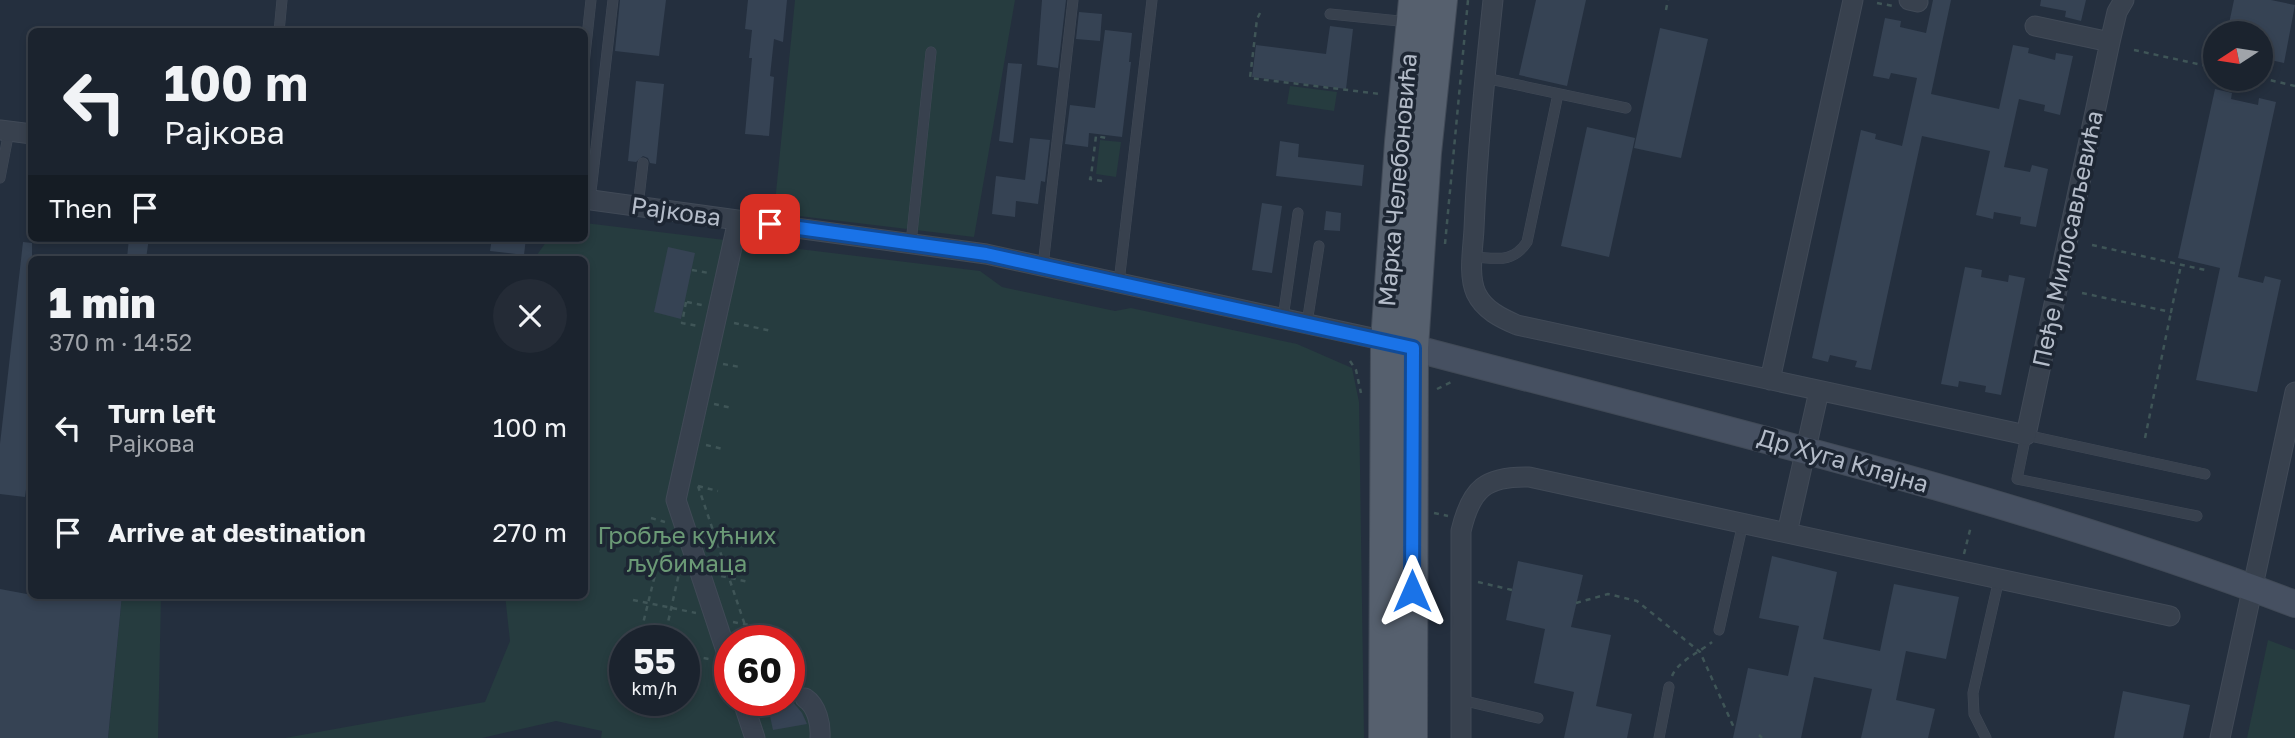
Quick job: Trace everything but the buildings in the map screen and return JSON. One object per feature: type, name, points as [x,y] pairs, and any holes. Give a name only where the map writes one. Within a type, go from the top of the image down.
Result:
[{"type":"main road","name":"Марка Челебоновића","points":[[1412,738],[1399,344],[1426,153],[1442,0]]},
{"type":"main road","name":"Марка Челебоновића","points":[[1384,738],[1399,344],[1400,142],[1413,11]]},
{"type":"main road","name":"Др Хуга Клајна","points":[[1399,344],[1805,450],[2041,518],[2295,604]]},
{"type":"street","points":[[1493,0],[1473,257],[1473,284],[1488,310],[1517,325],[2026,435]]},
{"type":"street","points":[[1770,380],[1853,0]]},
{"type":"street","name":"Пеђе Милосављевића","points":[[2026,435],[2110,42],[2117,12],[2124,0]]},
{"type":"street","points":[[2035,26],[2110,42]]},
{"type":"street","points":[[5,131],[28,134]]},
{"type":"street","name":"Рајкова","points":[[588,199],[986,254],[1399,344]]},
{"type":"street","points":[[714,628],[687,536],[685,500],[738,220]]},
{"type":"street","points":[[1787,533],[1819,391]]},
{"type":"street","points":[[2220,738],[2292,419],[2295,392]]},
{"type":"street","points":[[1461,738],[1461,531],[1469,503],[1488,483],[1505,477],[1529,477],[2170,616]]},
{"type":"street","points":[[805,698],[814,706],[820,738]]},
{"type":"street","points":[[747,716],[755,738]]},
{"type":"lane","points":[[279,28],[282,0]]},
{"type":"lane","points":[[588,28],[591,0]]},
{"type":"lane","points":[[588,191],[613,0]]},
{"type":"lane","points":[[1043,266],[1073,0]]},
{"type":"lane","points":[[1119,282],[1152,0]]},
{"type":"lane","points":[[1330,14],[1413,11]]},
{"type":"lane","points":[[911,243],[931,52]]},
{"type":"lane","points":[[1485,78],[1626,108]]},
{"type":"lane","points":[[1473,257],[1509,258],[1520,253],[1527,242],[1558,94]]},
{"type":"lane","points":[[0,178],[5,131]]},
{"type":"lane","points":[[638,206],[642,163]]},
{"type":"lane","points":[[1283,318],[1298,213]]},
{"type":"lane","points":[[1307,323],[1319,246]]},
{"type":"lane","points":[[2197,516],[2017,478],[2026,435],[2205,474]]},
{"type":"lane","points":[[1719,630],[1743,523]]},
{"type":"lane","points":[[1986,738],[1974,714],[1973,693],[1999,579]]},
{"type":"lane","points":[[1659,738],[1669,687]]},
{"type":"lane","points":[[1461,700],[1538,718]]},
{"type":"path","points":[[1444,246],[1468,0]]},
{"type":"path","points":[[1666,10],[1668,0]]},
{"type":"path","points":[[1260,13],[1250,78],[1384,94]]},
{"type":"path","points":[[2134,50],[2203,65]]},
{"type":"path","points":[[2273,81],[2295,86]]},
{"type":"path","points":[[1102,181],[1090,179],[1096,136],[1106,138],[1107,135]]},
{"type":"path","points":[[2092,246],[2205,270]]},
{"type":"path","points":[[2145,438],[2182,265]]},
{"type":"path","points":[[2082,293],[2171,312]]},
{"type":"path","points":[[682,323],[686,302]]},
{"type":"path","points":[[732,332],[734,322],[772,331]]},
{"type":"path","points":[[1350,361],[1356,370],[1362,400]]},
{"type":"path","points":[[643,625],[671,509],[685,500],[698,486],[745,625]]},
{"type":"path","points":[[1424,511],[1464,519]]},
{"type":"path","points":[[1959,570],[1971,526]]},
{"type":"path","points":[[667,625],[687,536]]},
{"type":"path","points":[[1461,578],[1512,590]]},
{"type":"path","points":[[1576,603],[1608,594],[1637,601],[1700,653],[1735,730]]},
{"type":"path","points":[[1669,687],[1674,671],[1700,653],[1719,630]]},
{"type":"green space","points":[[795,0],[1015,0],[974,237],[774,213]]},
{"type":"green space","points":[[1290,86],[1337,92],[1334,111],[1287,104]]},
{"type":"green space","points":[[1100,140],[1121,142],[1116,177],[1096,174]]},
{"type":"green space","name":"Гробље кућних љубимаца","points":[[588,223],[980,271],[1002,287],[1115,311],[1131,308],[1297,344],[1352,368],[1359,402],[1364,738],[601,738],[602,731],[556,721],[482,738],[285,738],[485,702],[510,641],[505,599],[588,599],[588,256],[536,256],[546,242],[588,242]]},
{"type":"green space","points":[[122,599],[161,599],[158,738],[108,738]]},
{"type":"green space","points":[[2268,640],[2295,650],[2295,738],[2247,738]]},
{"type":"route","points":[[770,224],[986,254],[1413,348],[1412,591]]}]
